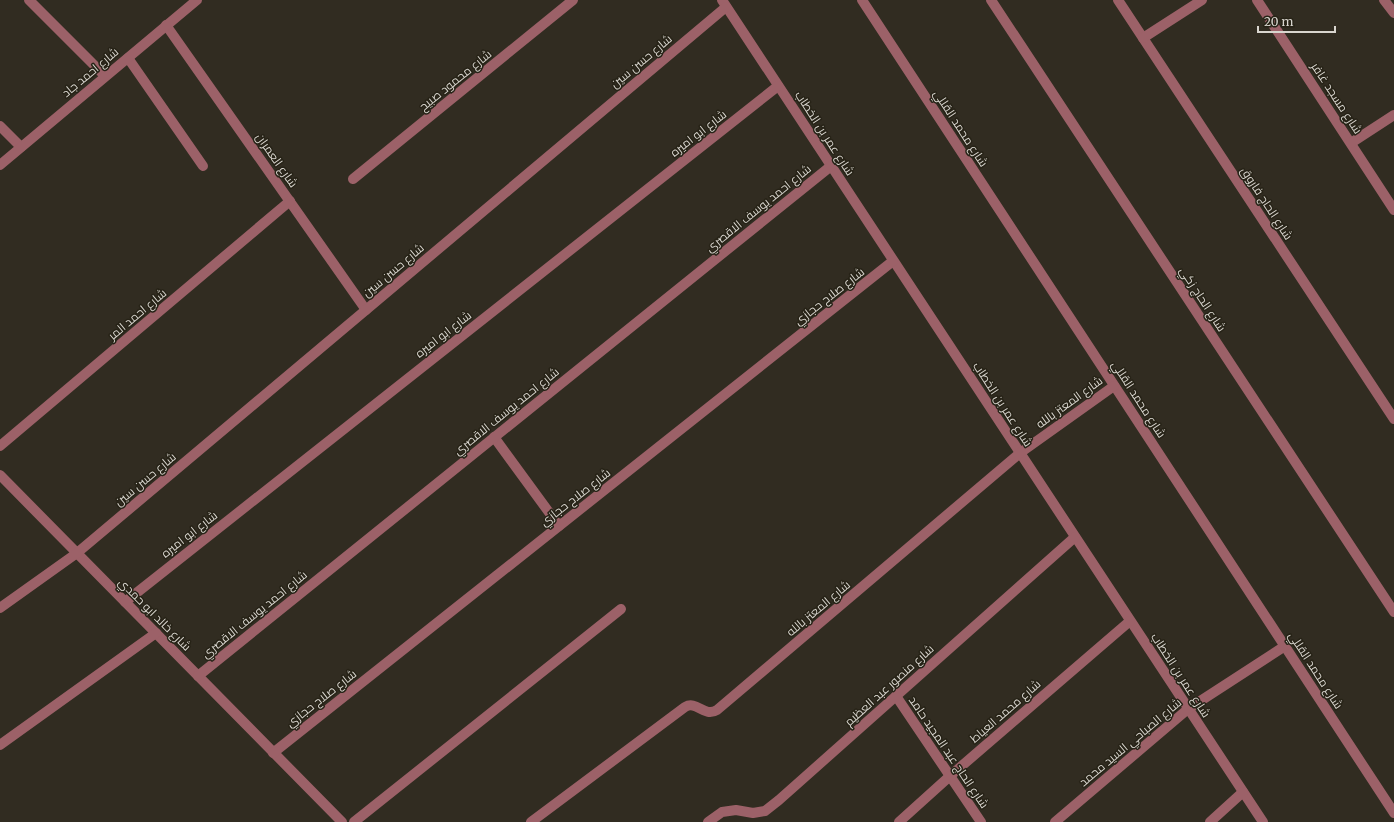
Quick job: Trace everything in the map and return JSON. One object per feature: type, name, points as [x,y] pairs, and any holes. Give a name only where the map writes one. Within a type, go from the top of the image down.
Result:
[{"type":"street","points":[[29,0],[105,76]]},
{"type":"street","name":"شارع احمد جاد","points":[[0,165],[166,25],[184,4],[197,0]]},
{"type":"street","name":"شارع محمود صبيح","points":[[353,179],[573,0]]},
{"type":"street","name":"شارع محمد القللي","points":[[862,0],[1394,813]]},
{"type":"street","name":"شارع الحاج زكي","points":[[991,0],[1394,612]]},
{"type":"street","name":"شارع الحاج فاروق","points":[[1118,0],[1394,419]]},
{"type":"street","points":[[1143,38],[1202,0]]},
{"type":"street","name":"شارع مسجد غافر","points":[[1257,0],[1394,210]]},
{"type":"street","points":[[1386,1],[1394,13]]},
{"type":"street","name":"شارع عمر بن الخطاب","points":[[724,3],[1263,822]]},
{"type":"street","name":"شارع حسن سين","points":[[0,608],[77,554],[366,310],[724,3]]},
{"type":"street","name":"شارع العمران","points":[[166,25],[366,310]]},
{"type":"street","points":[[128,58],[203,166]]},
{"type":"street","name":"شارع ابو اميره","points":[[125,602],[778,86]]},
{"type":"street","points":[[1351,143],[1394,115]]},
{"type":"street","points":[[0,126],[21,148]]},
{"type":"street","name":"شارع احمد يوسف الاقصري","points":[[198,676],[831,166]]},
{"type":"street","name":"شارع احمد المر","points":[[0,446],[290,201]]},
{"type":"street","name":"شارع صلاح حجازي","points":[[273,752],[894,262]]},
{"type":"street","name":"شارع المعتز بالله","points":[[531,822],[685,707],[690,704],[705,712],[717,710],[1020,453],[1114,386]]},
{"type":"street","points":[[494,437],[560,526]]},
{"type":"street","name":"شارع خالد ابو حمدي","points":[[2,482],[77,554],[342,822]]},
{"type":"street","name":"شارع منصور عبد العظيم","points":[[708,822],[722,812],[736,810],[754,813],[765,811],[1075,537]]},
{"type":"street","points":[[354,822],[621,609]]},
{"type":"street","name":"شارع محمد العياط","points":[[899,822],[950,776],[1130,621]]},
{"type":"street","points":[[0,745],[156,633]]},
{"type":"street","name":"شارع الصباحي السيد محمد","points":[[1055,822],[1188,709],[1285,646]]},
{"type":"street","name":"شارع الحاج عبد المجيد حامد","points":[[896,696],[981,822]]},
{"type":"street","points":[[1210,822],[1243,792]]}]
